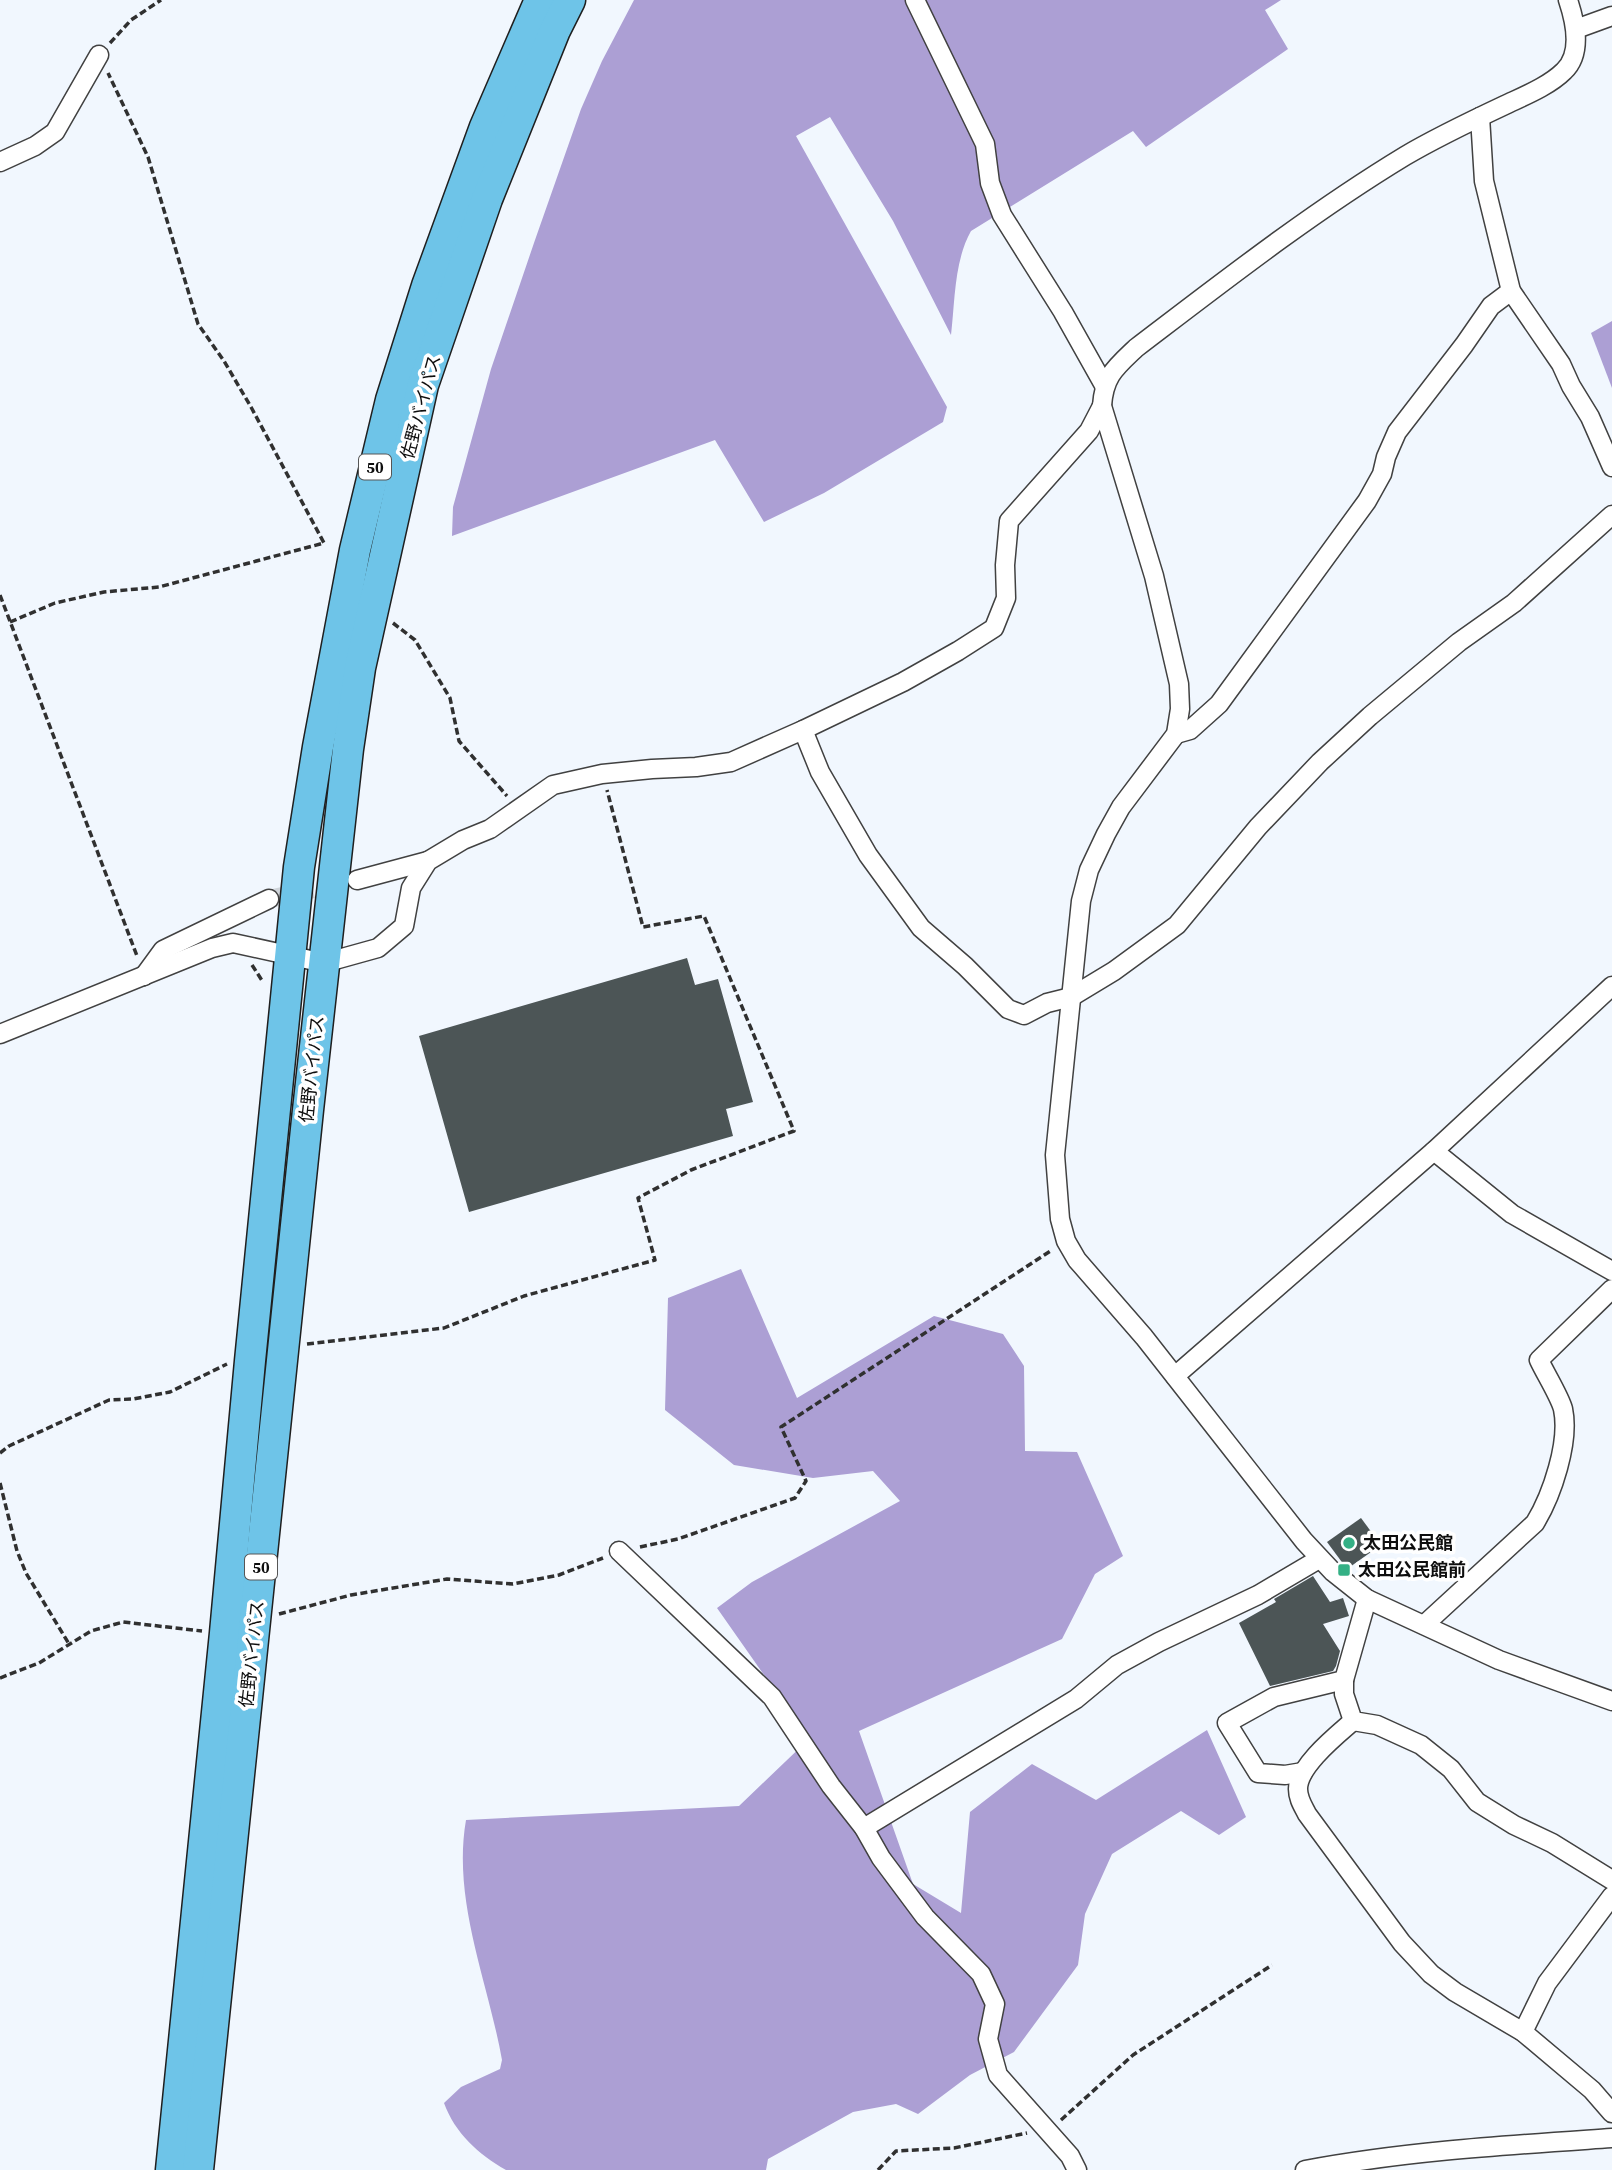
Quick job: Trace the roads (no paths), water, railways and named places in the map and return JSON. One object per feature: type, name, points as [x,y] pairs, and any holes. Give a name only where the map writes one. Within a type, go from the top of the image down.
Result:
[{"type":"highway","name":"佐野バイパス","points":[[171,2170],[299,867],[318,747],[355,550],[391,400],[427,286],[485,127],[540,0]]},
{"type":"highway","name":"佐野バイパス","points":[[198,2170],[324,963],[360,668],[424,385],[487,199],[555,30],[570,0]]},
{"type":"street","points":[[915,0],[985,144],[990,183],[1002,215],[1063,312],[1104,385]]},
{"type":"street","points":[[1568,0],[1576,29],[1571,62],[1566,70],[1523,97],[1408,155],[1320,210],[1136,348],[1104,385],[1102,406],[1154,576],[1179,684],[1180,709],[1176,733],[1121,807],[1089,870],[1081,901],[1055,1154],[1059,1219],[1066,1241],[1084,1269],[1144,1337],[1319,1559],[1367,1599],[1499,1660],[1612,1701]]},
{"type":"street","points":[[1576,29],[1612,16]]},
{"type":"street","points":[[0,162],[35,146],[55,132],[99,55]]},
{"type":"street","points":[[1480,117],[1484,181],[1511,291],[1561,364],[1590,417],[1612,467]]},
{"type":"street","points":[[1176,733],[1190,730],[1219,704],[1367,501],[1382,474],[1396,432],[1491,306],[1511,291]]},
{"type":"street","points":[[357,880],[428,860],[463,840],[490,830],[553,785],[602,774],[731,762],[903,682],[994,628],[1006,598],[1005,565],[1009,521],[1088,431],[1102,406]]},
{"type":"street","points":[[803,730],[820,772],[868,855],[921,928],[965,966],[1008,1009],[1024,1015],[1047,1003],[1071,997],[1114,971],[1177,925],[1258,827],[1320,762],[1370,716],[1459,642],[1514,603],[1612,515]]},
{"type":"street","points":[[0,1034],[212,948],[233,943],[324,963],[378,948],[404,926],[411,888],[428,860]]},
{"type":"street","points":[[144,976],[163,950],[269,900]]},
{"type":"street","points":[[1175,1377],[1434,1150],[1612,986]]},
{"type":"street","points":[[1434,1150],[1512,1214],[1612,1271]]},
{"type":"street","points":[[1424,1625],[1535,1523],[1547,1503],[1559,1466],[1564,1424],[1562,1407],[1539,1360],[1612,1289]]},
{"type":"street","points":[[619,1551],[772,1697],[831,1786],[864,1828],[881,1858],[925,1917],[981,1973],[995,2004],[988,2039],[998,2075],[1070,2156],[1077,2170]]},
{"type":"street","points":[[864,1828],[1076,1699],[1117,1665],[1258,1595],[1319,1559]]},
{"type":"street","points":[[1353,1721],[1344,1694],[1344,1680],[1367,1599]]},
{"type":"street","points":[[1303,1772],[1285,1775],[1258,1773],[1227,1723],[1273,1697],[1344,1680]]},
{"type":"street","points":[[1353,1721],[1303,1772],[1298,1786],[1300,1801],[1307,1814],[1402,1943],[1431,1974],[1455,1992],[1523,2032],[1592,2090],[1612,2113]]},
{"type":"street","points":[[1353,1721],[1377,1724],[1421,1745],[1451,1769],[1477,1802],[1612,1880]]},
{"type":"street","points":[[1523,2032],[1547,1983],[1612,1896]]},
{"type":"street","points":[[1306,2170],[1356,2160],[1409,2154],[1612,2138]]},
{"type":"tunnel","points":[[269,899],[341,883]]},
{"type":"place","name":"太田公民館","points":[[1349,1543]]},
{"type":"place","name":"太田公民館前","points":[[1344,1570]]}]
